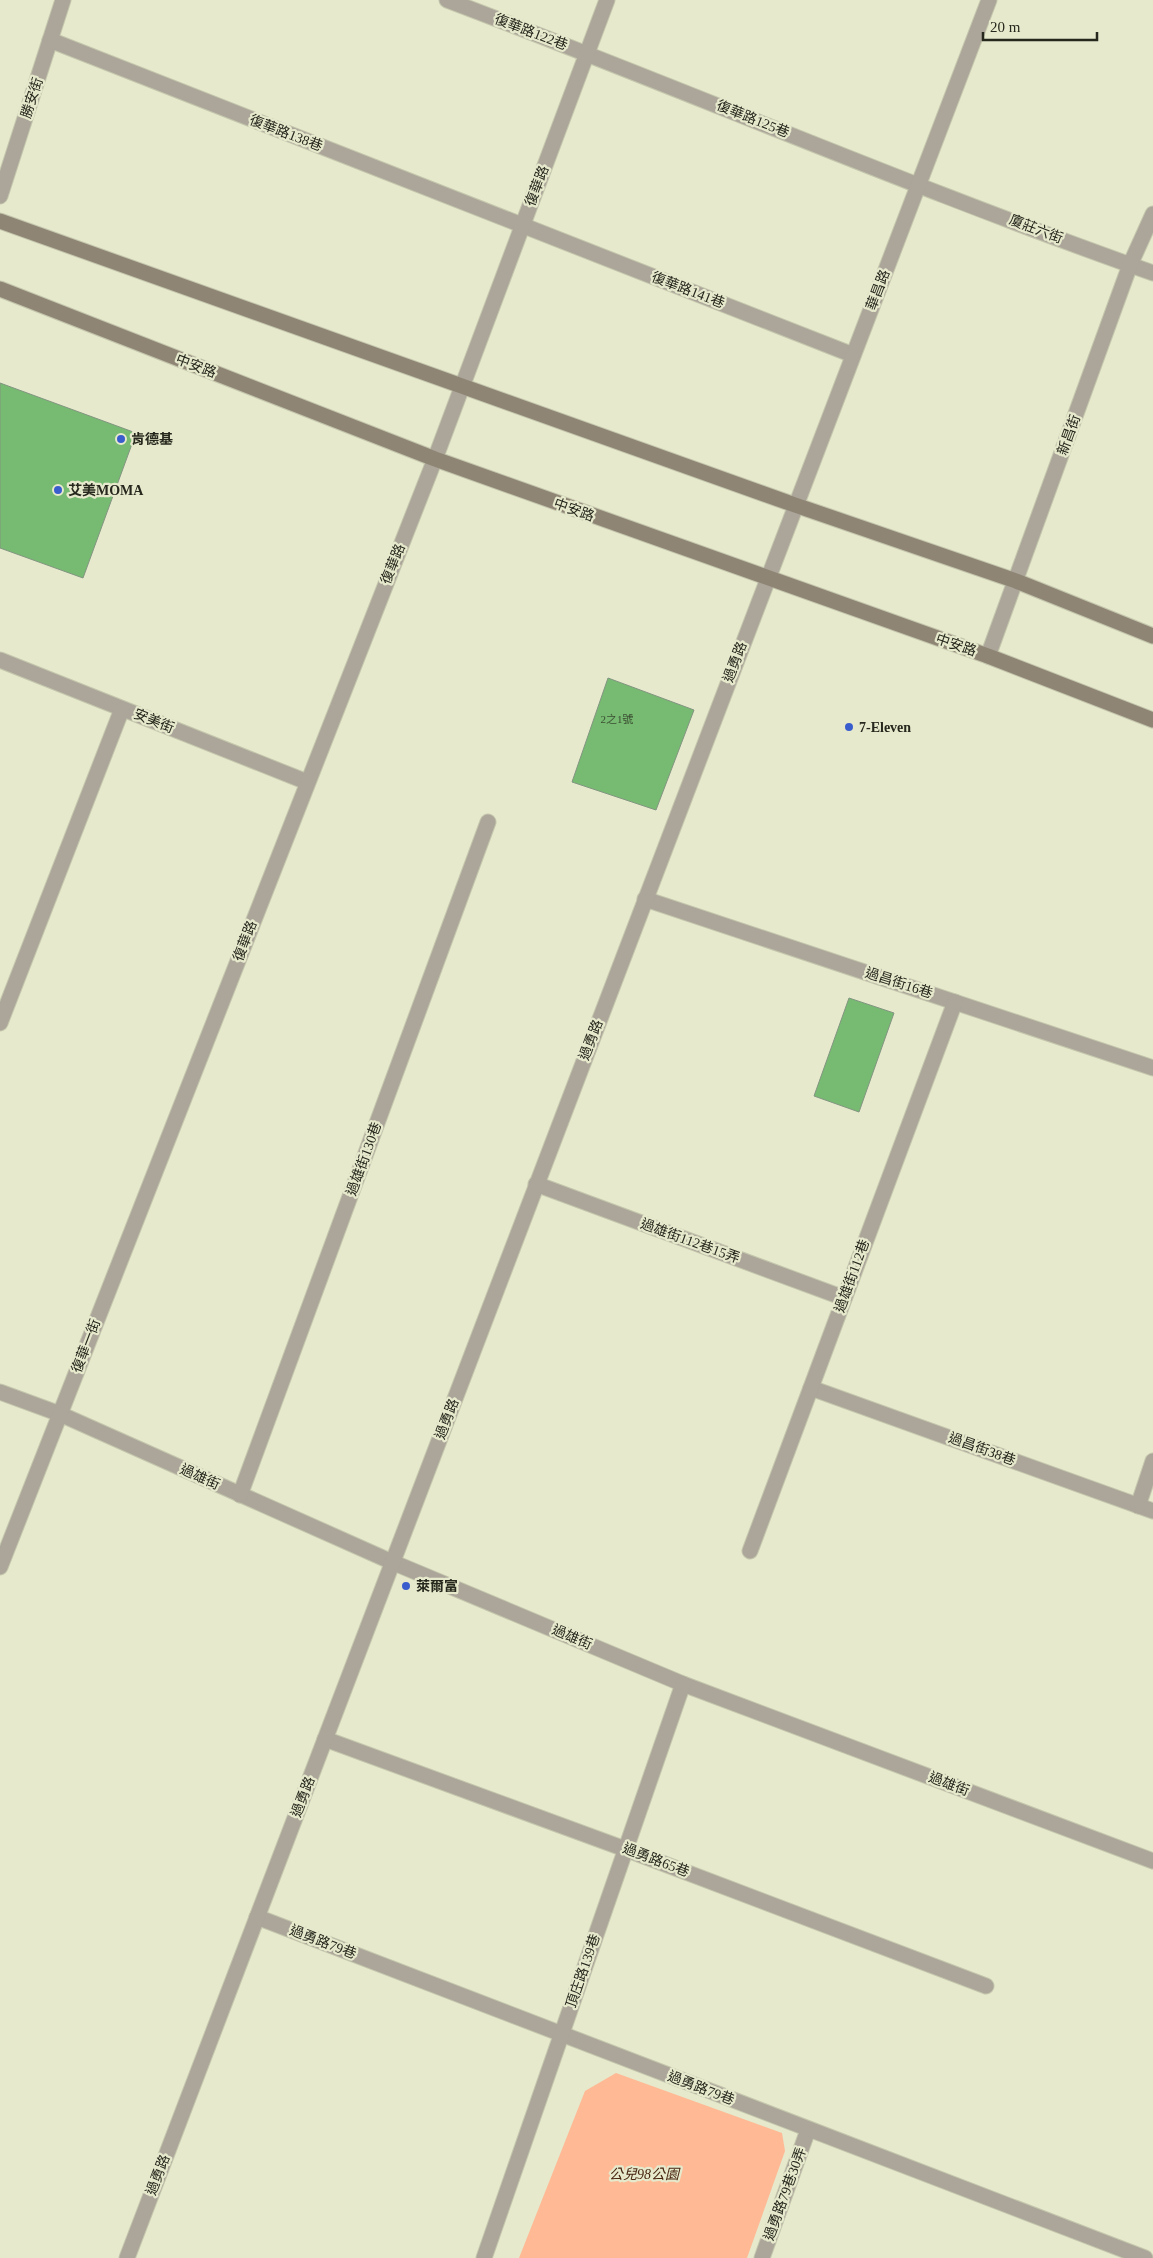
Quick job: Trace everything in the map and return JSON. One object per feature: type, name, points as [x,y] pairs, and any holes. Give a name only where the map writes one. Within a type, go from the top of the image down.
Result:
[{"type":"street","name":"勝安街","points":[[0,196],[63,0]]},
{"type":"street","name":"復華路122巷","points":[[448,0],[587,53]]},
{"type":"street","name":"復華路","points":[[173,1126],[435,459],[607,0]]},
{"type":"street","name":"華昌路","points":[[766,579],[989,0]]},
{"type":"street","name":"復華路138巷","points":[[50,40],[522,225]]},
{"type":"street","name":"復華路125巷","points":[[587,53],[918,185]]},
{"type":"street","name":"廈莊六街","points":[[918,185],[1153,273]]},
{"type":"street","name":"新昌街","points":[[988,656],[1130,265],[1153,214]]},
{"type":"street","points":[[0,221],[795,505],[1016,581],[1153,636]]},
{"type":"street","name":"復華路141巷","points":[[522,225],[853,355]]},
{"type":"street","name":"中安路","points":[[0,289],[435,459],[766,579],[988,656],[1153,720]]},
{"type":"street","name":"過勇路","points":[[127,2258],[766,579]]},
{"type":"street","name":"安美街","points":[[0,660],[307,782]]},
{"type":"street","points":[[0,1023],[122,708]]},
{"type":"street","name":"過雄街130巷","points":[[240,1495],[488,822]]},
{"type":"street","name":"過昌街16巷","points":[[645,898],[1153,1068]]},
{"type":"street","name":"過雄街112巷","points":[[750,1551],[955,1002]]},
{"type":"street","name":"復華一街","points":[[0,1566],[173,1126]]},
{"type":"street","name":"過雄街112巷15弄","points":[[536,1184],[844,1298]]},
{"type":"street","name":"過昌街38巷","points":[[811,1388],[1153,1511]]},
{"type":"street","name":"過雄街","points":[[0,1392],[60,1414],[392,1562],[683,1684],[1153,1861]]},
{"type":"street","points":[[1138,1506],[1153,1461]]},
{"type":"street","name":"頂庄路139巷","points":[[484,2258],[683,1684]]},
{"type":"street","name":"過勇路65巷","points":[[325,1739],[625,1849],[986,1986]]},
{"type":"street","name":"過勇路79巷","points":[[257,1916],[808,2130],[1145,2258]]},
{"type":"street","name":"過勇路79巷30弄","points":[[762,2258],[808,2130]]},
{"type":"green space","name":"公兒98公園","points":[[616,2073],[782,2133],[785,2151],[747,2258],[519,2258],[585,2091]]},
{"type":"building","name":"艾美MOMA","points":[[0,383],[136,433],[83,578],[0,548]]},
{"type":"building","points":[[608,678],[694,710],[656,810],[572,782]]},
{"type":"building","points":[[849,998],[894,1013],[859,1112],[814,1096]]},
{"type":"place","name":"肯德基","points":[[121,439]]},
{"type":"place","name":"艾美MOMA","points":[[58,490]]},
{"type":"place","name":"7-Eleven","points":[[849,727]]},
{"type":"place","name":"萊爾富","points":[[406,1586]]}]
